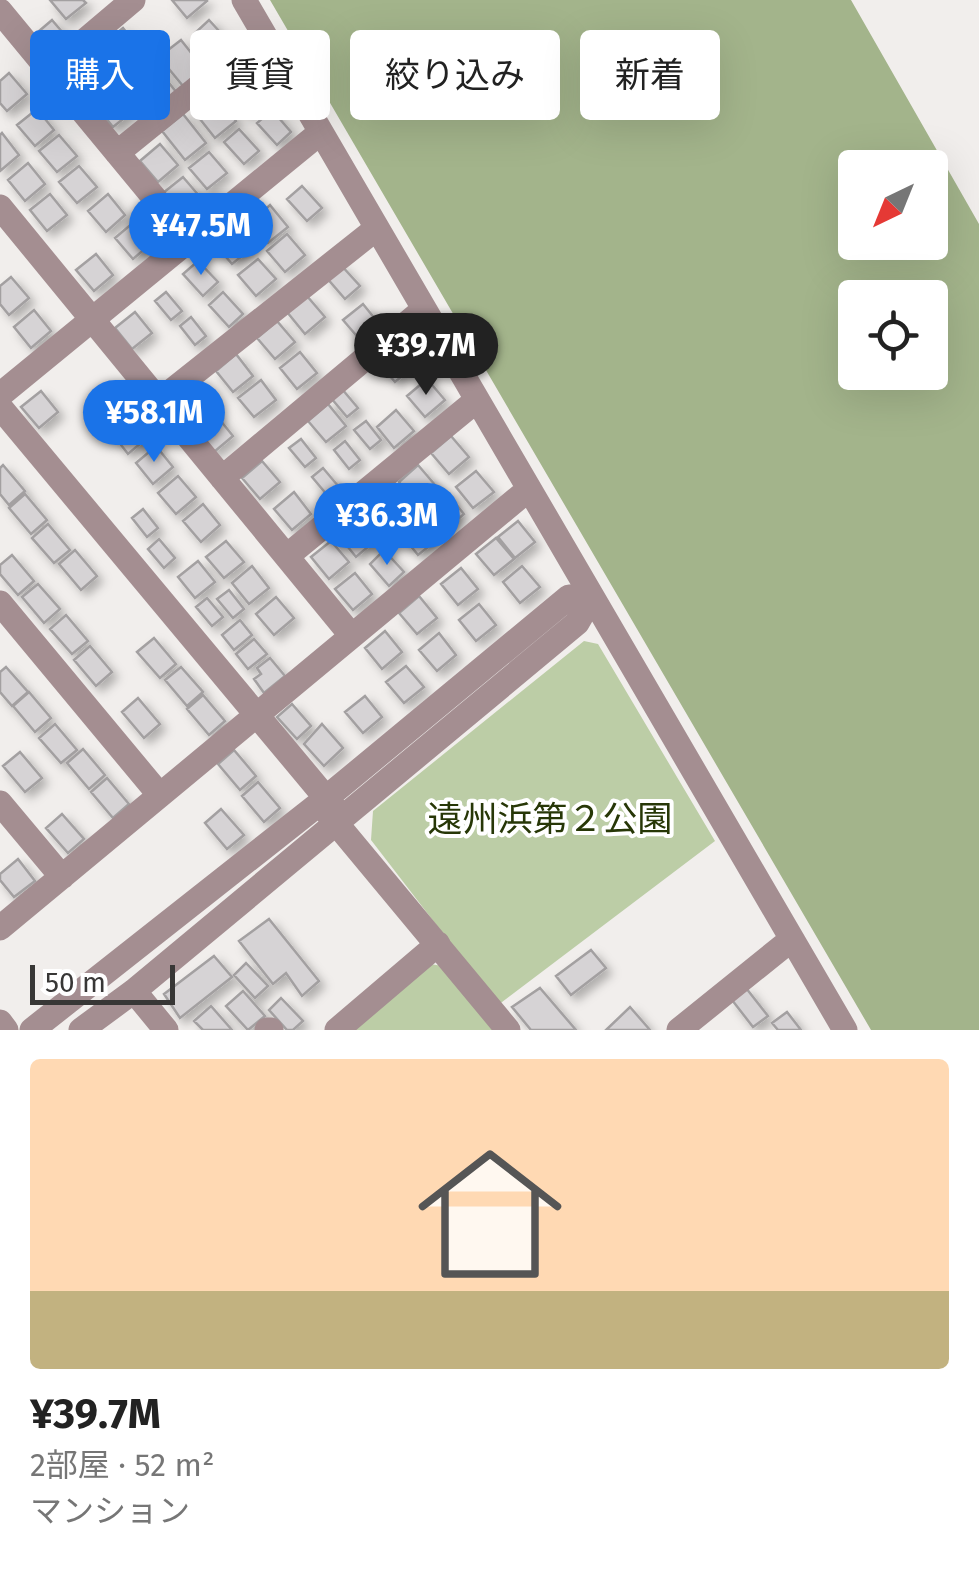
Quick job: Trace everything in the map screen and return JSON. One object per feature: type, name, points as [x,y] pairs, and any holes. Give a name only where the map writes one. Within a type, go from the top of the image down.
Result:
[{"type":"street","points":[[97,30],[133,0]]},
{"type":"street","points":[[244,0],[262,30]]},
{"type":"street","points":[[0,11],[30,47]]},
{"type":"street","points":[[117,153],[190,94]]},
{"type":"street","points":[[90,120],[190,241]]},
{"type":"street","points":[[314,120],[846,1030]]},
{"type":"street","points":[[0,395],[321,132]]},
{"type":"street","points":[[0,207],[352,635]]},
{"type":"street","points":[[158,401],[377,228]]},
{"type":"street","points":[[222,478],[424,309]]},
{"type":"street","points":[[287,556],[476,400]]},
{"type":"street","points":[[0,407],[256,714],[508,1030]]},
{"type":"street","points":[[0,928],[529,489]]},
{"type":"street","points":[[82,1030],[134,991],[568,596],[592,597]]},
{"type":"street","points":[[0,603],[158,794]]},
{"type":"street","points":[[0,803],[62,877]]},
{"type":"street","points":[[32,1030],[331,810]]},
{"type":"street","points":[[680,1030],[792,938]]},
{"type":"street","points":[[337,1030],[438,944]]},
{"type":"street","points":[[134,991],[166,1030]]},
{"type":"street","points":[[0,1022],[6,1030]]},
{"type":"green space","points":[[270,0],[851,0],[937,150],[838,150],[838,260],[948,260],[948,170],[979,224],[979,1030],[871,1030],[330,103],[330,30],[288,30]]},
{"type":"green space","name":"遠州浜第２公園","points":[[584,641],[598,644],[715,841],[498,1005],[371,840],[373,811]]},
{"type":"green space","points":[[430,964],[443,966],[493,1030],[350,1030]]},
{"type":"building","points":[[50,0],[83,0],[86,3],[66,19]]},
{"type":"building","points":[[172,0],[206,0],[207,1],[187,18]]},
{"type":"building","points":[[52,20],[61,30],[40,30]]},
{"type":"building","points":[[209,20],[218,30],[198,30]]},
{"type":"building","points":[[181,40],[190,51],[190,80],[183,86],[170,70],[170,48]]},
{"type":"building","points":[[9,73],[27,94],[7,111],[0,103],[0,81]]},
{"type":"building","points":[[183,114],[206,143],[185,160],[162,131]]},
{"type":"building","points":[[30,115],[30,120],[46,120],[54,130],[35,146],[17,125]]},
{"type":"building","points":[[201,120],[235,120],[236,121],[215,138]]},
{"type":"building","points":[[281,120],[291,132],[277,145],[257,123]]},
{"type":"building","points":[[239,129],[259,151],[244,164],[224,142]]},
{"type":"building","points":[[0,135],[19,155],[0,171]]},
{"type":"building","points":[[59,135],[77,156],[57,172],[39,151]]},
{"type":"building","points":[[160,144],[178,165],[158,182],[140,161]]},
{"type":"building","points":[[209,152],[227,173],[207,189],[189,168]]},
{"type":"building","points":[[28,163],[45,184],[25,201],[8,180]]},
{"type":"building","points":[[79,166],[97,187],[77,203],[59,182]]},
{"type":"building","points":[[183,177],[201,198],[181,214],[163,193]]},
{"type":"building","points":[[302,186],[322,208],[307,221],[287,199]]},
{"type":"building","points":[[50,194],[67,215],[47,231],[30,210]]},
{"type":"building","points":[[108,194],[125,215],[106,232],[88,211]]},
{"type":"building","points":[[270,205],[288,227],[268,243],[251,222]]},
{"type":"building","points":[[135,221],[153,242],[133,259],[115,238]]},
{"type":"building","points":[[234,227],[252,248],[232,264],[214,243]]},
{"type":"building","points":[[287,234],[305,255],[285,272],[267,251]]},
{"type":"building","points":[[96,254],[113,275],[94,291],[76,270]]},
{"type":"building","points":[[258,259],[276,279],[256,296],[238,275]]},
{"type":"building","points":[[198,261],[218,282],[203,296],[183,274]]},
{"type":"building","points":[[340,264],[360,286],[345,299],[326,277]]},
{"type":"building","points":[[11,277],[29,298],[9,315],[0,304],[0,286]]},
{"type":"building","points":[[166,292],[182,311],[171,320],[155,301]]},
{"type":"building","points":[[223,292],[243,314],[229,327],[209,305]]},
{"type":"building","points":[[307,296],[325,317],[305,334],[287,312]]},
{"type":"building","points":[[363,304],[380,325],[361,341],[343,320]]},
{"type":"building","points":[[34,310],[51,331],[31,348],[14,327]]},
{"type":"building","points":[[135,312],[152,333],[132,349],[115,328]]},
{"type":"building","points":[[191,317],[206,336],[195,345],[180,326]]},
{"type":"building","points":[[277,321],[295,342],[275,359],[257,338]]},
{"type":"building","points":[[397,344],[415,365],[395,382],[377,361]]},
{"type":"building","points":[[300,352],[317,373],[297,389],[280,368]]},
{"type":"building","points":[[236,354],[253,376],[233,392],[216,371]]},
{"type":"building","points":[[427,379],[445,400],[425,417],[407,396]]},
{"type":"building","points":[[261,380],[276,400],[254,417],[238,398]]},
{"type":"building","points":[[196,385],[213,406],[193,423],[176,402]]},
{"type":"building","points":[[109,386],[126,407],[106,423],[89,402]]},
{"type":"building","points":[[342,389],[358,408],[347,417],[331,398]]},
{"type":"building","points":[[41,391],[58,412],[39,428],[21,407]]},
{"type":"building","points":[[328,404],[346,426],[326,442],[308,421]]},
{"type":"building","points":[[396,410],[414,431],[394,448],[377,427]]},
{"type":"building","points":[[216,415],[233,436],[214,452],[196,431]]},
{"type":"building","points":[[131,416],[148,437],[128,454],[111,432]]},
{"type":"building","points":[[366,421],[381,440],[370,449],[354,430]]},
{"type":"building","points":[[451,436],[469,457],[449,474],[431,453]]},
{"type":"building","points":[[301,439],[316,458],[305,467],[289,448]]},
{"type":"building","points":[[345,441],[360,460],[349,469],[334,450]]},
{"type":"building","points":[[156,446],[173,467],[153,484],[136,463]]},
{"type":"building","points":[[262,461],[280,482],[260,499],[242,478]]},
{"type":"building","points":[[3,465],[25,491],[9,505],[0,494]]},
{"type":"building","points":[[418,465],[436,486],[416,503],[399,482]]},
{"type":"building","points":[[323,468],[339,487],[328,496],[312,477]]},
{"type":"building","points":[[476,471],[494,492],[473,508],[456,487]]},
{"type":"building","points":[[178,476],[196,497],[176,514],[158,493]]},
{"type":"building","points":[[387,488],[405,509],[385,525],[367,504]]},
{"type":"building","points":[[294,492],[311,514],[292,530],[274,509]]},
{"type":"building","points":[[447,493],[464,514],[444,531],[427,510]]},
{"type":"building","points":[[25,494],[47,520],[31,534],[9,508]]},
{"type":"building","points":[[203,504],[220,525],[201,542],[183,521]]},
{"type":"building","points":[[143,509],[158,528],[147,537],[132,518]]},
{"type":"building","points":[[421,518],[438,539],[418,555],[401,534]]},
{"type":"building","points":[[359,519],[376,540],[356,557],[339,536]]},
{"type":"building","points":[[518,521],[535,542],[515,558],[498,537]]},
{"type":"building","points":[[48,524],[70,550],[54,563],[32,538]]},
{"type":"building","points":[[496,538],[514,559],[494,575],[476,554]]},
{"type":"building","points":[[159,539],[175,558],[164,568],[148,549]]},
{"type":"building","points":[[226,541],[244,562],[224,578],[206,557]]},
{"type":"building","points":[[331,541],[349,562],[329,579],[311,557]]},
{"type":"building","points":[[75,550],[97,576],[81,590],[59,564]]},
{"type":"building","points":[[384,550],[404,572],[389,586],[370,564]]},
{"type":"building","points":[[12,555],[34,581],[18,595],[0,574],[0,565]]},
{"type":"building","points":[[198,561],[215,582],[195,598],[178,577]]},
{"type":"building","points":[[252,566],[269,588],[249,604],[232,583]]},
{"type":"building","points":[[522,566],[540,587],[520,603],[503,582]]},
{"type":"building","points":[[461,568],[478,589],[458,605],[441,584]]},
{"type":"building","points":[[355,573],[372,594],[353,610],[335,589]]},
{"type":"building","points":[[38,584],[60,609],[44,623],[22,597]]},
{"type":"building","points":[[229,590],[244,609],[233,618],[217,599]]},
{"type":"building","points":[[419,596],[437,618],[417,634],[399,613]]},
{"type":"building","points":[[276,597],[294,618],[274,635],[256,614]]},
{"type":"building","points":[[207,598],[223,617],[212,626],[196,607]]},
{"type":"building","points":[[479,604],[496,625],[476,641],[459,620]]},
{"type":"building","points":[[66,615],[88,641],[72,654],[50,629]]},
{"type":"building","points":[[240,620],[252,635],[234,650],[222,635]]},
{"type":"building","points":[[385,631],[402,652],[382,669],[365,648]]},
{"type":"building","points":[[439,633],[456,655],[437,671],[419,650]]},
{"type":"building","points":[[154,638],[176,664],[160,678],[137,652]]},
{"type":"building","points":[[254,639],[267,654],[248,669],[236,654]]},
{"type":"building","points":[[90,646],[112,672],[96,686],[74,660]]},
{"type":"building","points":[[270,658],[285,676],[264,693],[254,679],[261,674],[257,668]]},
{"type":"building","points":[[406,666],[424,687],[404,703],[386,682]]},
{"type":"building","points":[[6,667],[28,692],[12,706],[0,692],[0,672]]},
{"type":"building","points":[[181,667],[203,692],[187,706],[165,680]]},
{"type":"building","points":[[29,692],[51,718],[35,732],[13,706]]},
{"type":"building","points":[[203,695],[225,721],[209,735],[187,709]]},
{"type":"building","points":[[365,696],[382,717],[363,733],[345,712]]},
{"type":"building","points":[[138,698],[160,724],[144,738],[122,712]]},
{"type":"building","points":[[292,704],[311,726],[297,739],[277,717]]},
{"type":"building","points":[[55,724],[77,750],[61,763],[39,738]]},
{"type":"building","points":[[322,724],[343,748],[324,766],[304,744]]},
{"type":"building","points":[[83,749],[105,775],[89,789],[67,763]]},
{"type":"building","points":[[234,750],[256,776],[240,790],[218,764]]},
{"type":"building","points":[[20,752],[42,778],[25,792],[3,766]]},
{"type":"building","points":[[107,778],[129,804],[113,818],[91,792]]},
{"type":"building","points":[[258,782],[280,808],[264,822],[242,796]]},
{"type":"building","points":[[221,809],[244,835],[227,849],[205,823]]},
{"type":"building","points":[[62,814],[84,839],[68,853],[46,828]]},
{"type":"building","points":[[18,859],[35,881],[14,897],[0,880],[0,874]]},
{"type":"building","points":[[269,919],[319,981],[302,996],[286,973],[273,984],[239,941]]},
{"type":"building","points":[[591,950],[606,968],[571,995],[556,976]]},
{"type":"building","points":[[214,956],[232,977],[180,1018],[164,994]]},
{"type":"building","points":[[246,963],[268,986],[255,998],[234,975]]},
{"type":"building","points":[[540,988],[576,1030],[531,1030],[512,1007]]},
{"type":"building","points":[[746,988],[768,1016],[753,1027],[732,1000]]},
{"type":"building","points":[[243,991],[265,1016],[248,1030],[226,1006]]},
{"type":"building","points":[[281,998],[303,1021],[293,1030],[287,1030],[269,1010]]},
{"type":"building","points":[[211,1006],[232,1030],[203,1030],[194,1021]]},
{"type":"building","points":[[630,1007],[650,1030],[606,1030]]},
{"type":"building","points":[[787,1012],[801,1030],[778,1030],[772,1023]]}]
